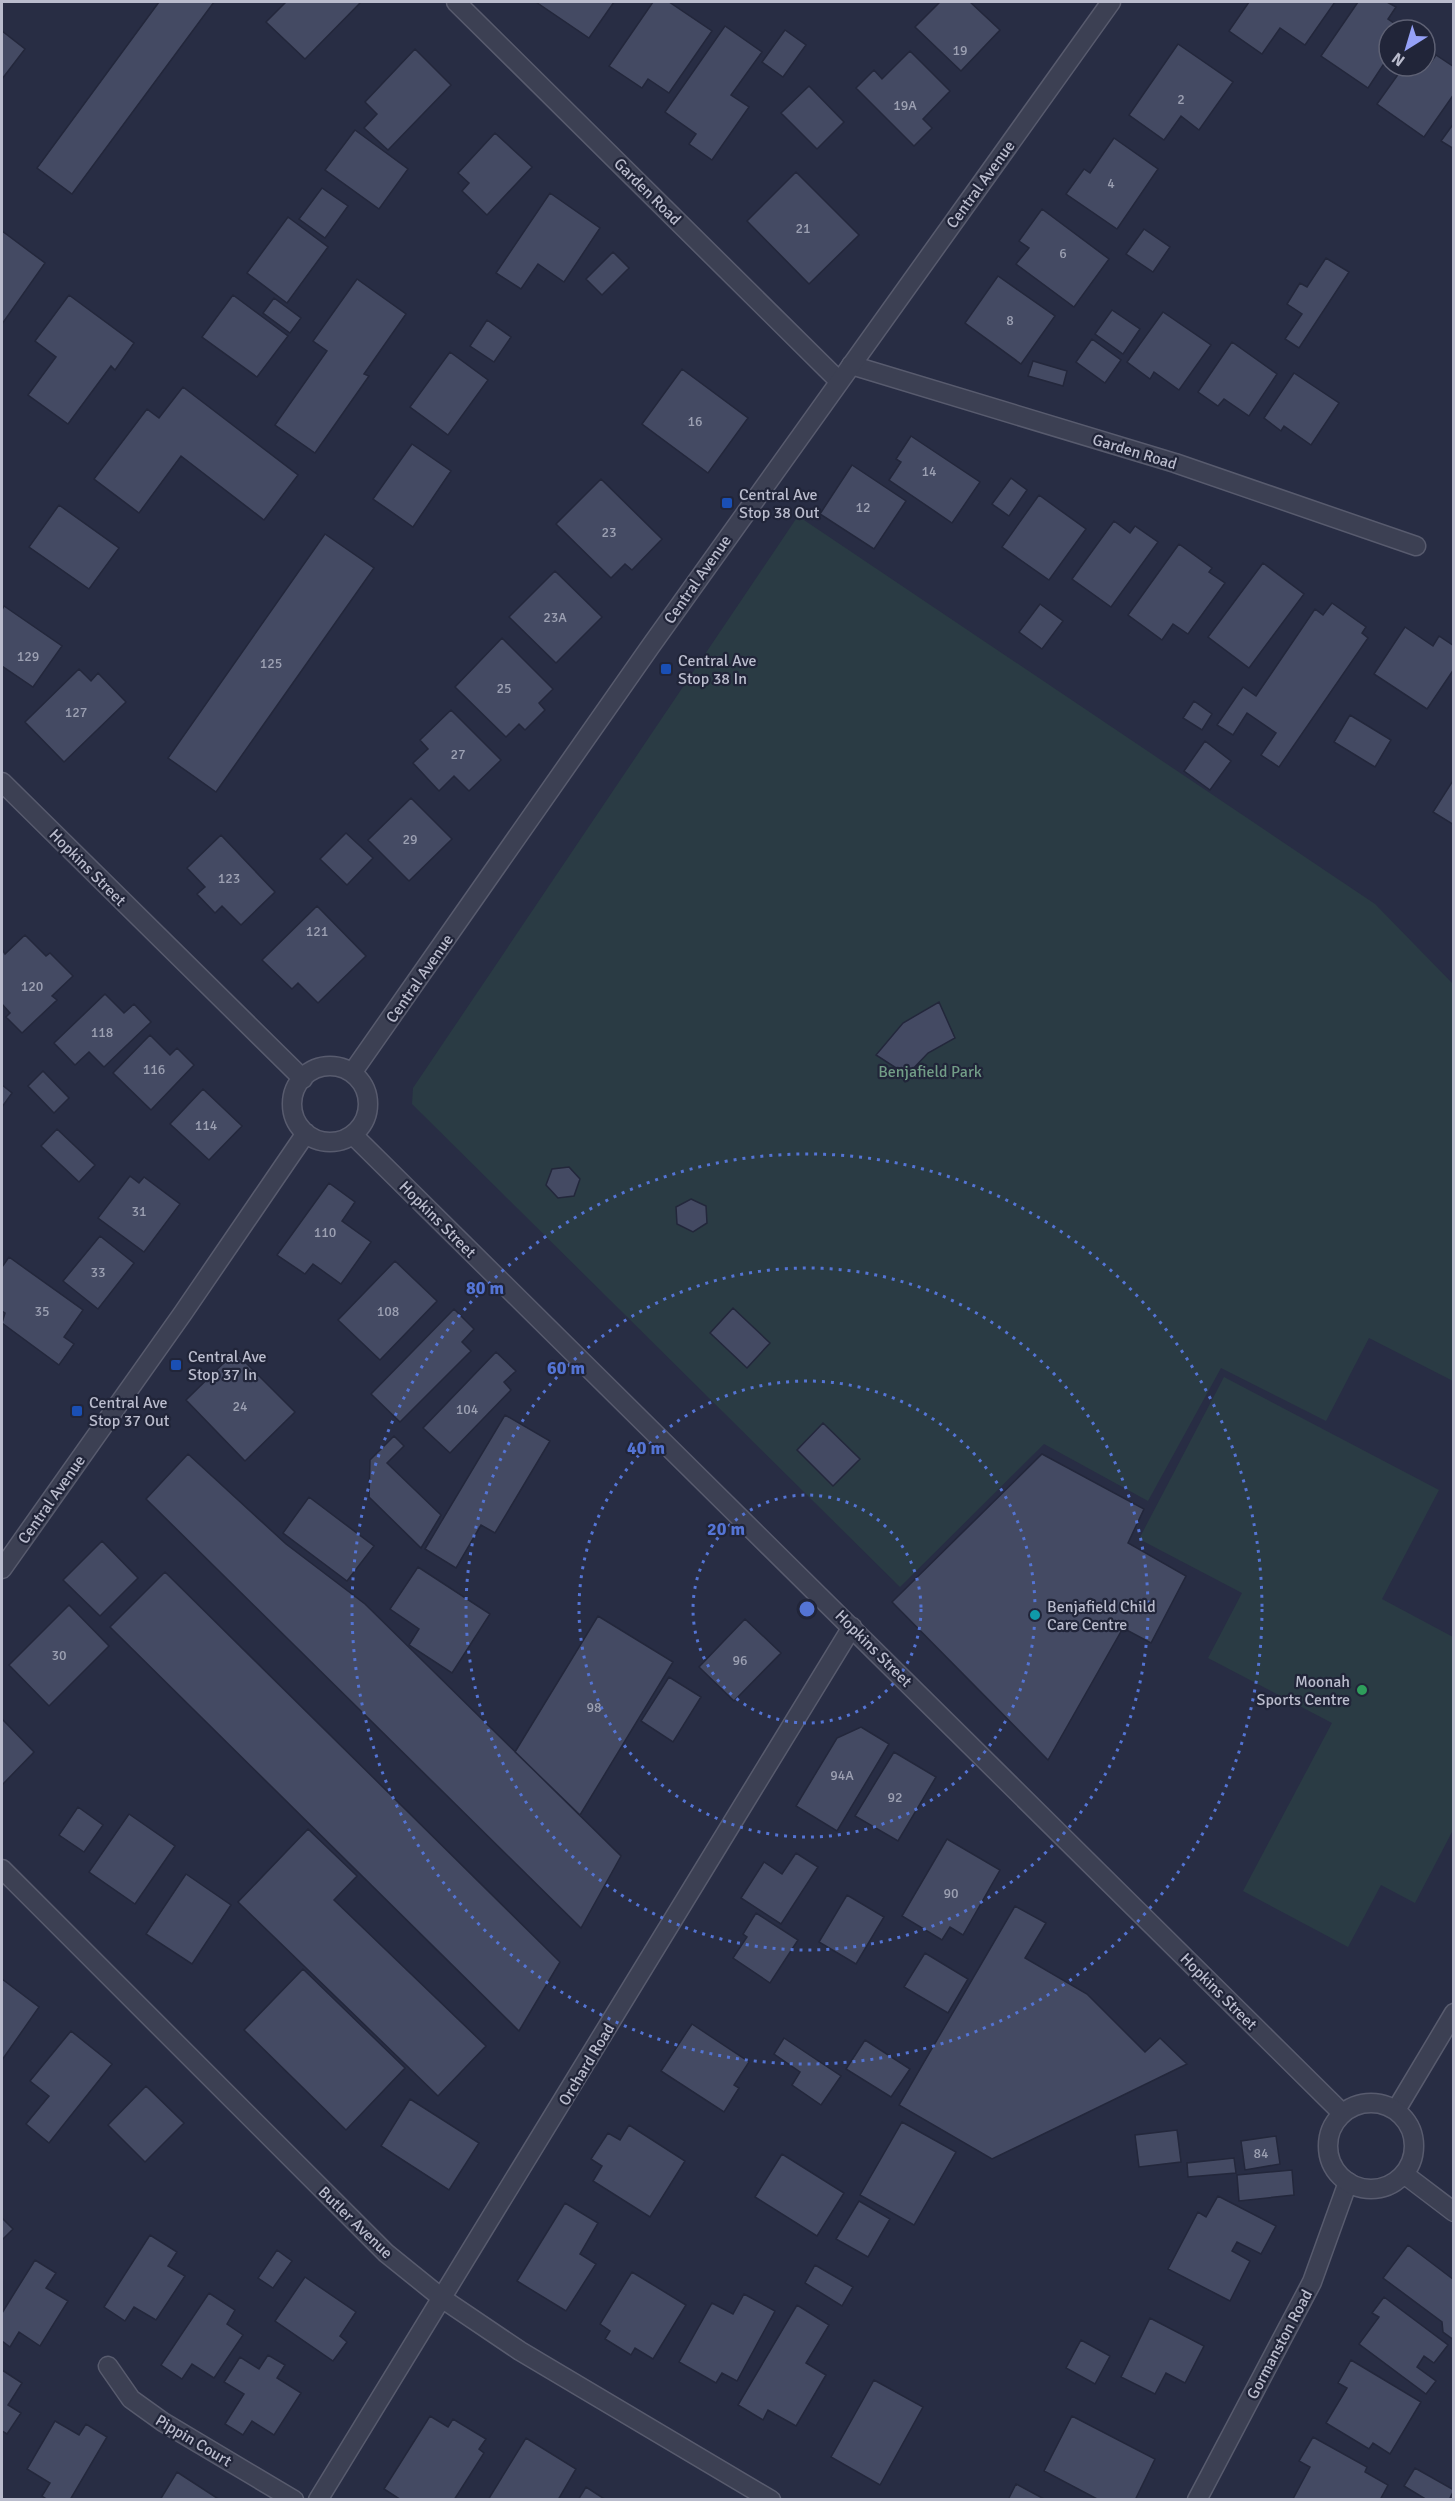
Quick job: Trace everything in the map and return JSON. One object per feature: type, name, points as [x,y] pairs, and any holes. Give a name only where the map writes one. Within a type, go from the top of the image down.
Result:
[{"type":"street","name":"Garden Road","points":[[456,2],[839,381]]},
{"type":"street","name":"Central Avenue","points":[[352,1073],[650,647],[1111,2]]},
{"type":"street","name":"Garden Road","points":[[851,365],[1175,463],[1416,546]]},
{"type":"street","name":"Hopkins Street","points":[[2,782],[303,1078]]},
{"type":"street","points":[[321,1067],[343,1068],[352,1073],[362,1083],[367,1095],[368,1106],[361,1127],[353,1135],[330,1142],[317,1140],[306,1133],[295,1116],[293,1107],[293,1096],[303,1078],[321,1067]]},
{"type":"street","name":"Central Avenue","points":[[2,1569],[183,1313],[306,1133]]},
{"type":"street","name":"Hopkins Street","points":[[353,1135],[1342,2113]]},
{"type":"street","name":"Orchard Road","points":[[318,2499],[443,2299],[852,1627]]},
{"type":"street","name":"Butler Avenue","points":[[2,1869],[386,2253],[443,2299],[520,2351],[771,2499]]},
{"type":"street","points":[[1396,2110],[1454,2013]]},
{"type":"street","points":[[1369,2102],[1383,2104],[1396,2110],[1411,2129],[1414,2141],[1412,2158],[1404,2174],[1383,2187],[1371,2189],[1359,2187],[1338,2174],[1327,2149],[1328,2136],[1342,2113],[1354,2106],[1369,2102]]},
{"type":"street","points":[[1404,2174],[1454,2212]]},
{"type":"street","name":"Gormanston Road","points":[[1197,2499],[1312,2282],[1348,2182]]},
{"type":"street","name":"Pippin Court","points":[[108,2366],[131,2399],[163,2422],[294,2499]]},
{"type":"green space","name":"Benjafield Park","points":[[798,516],[1375,904],[1453,984],[1453,1381],[1369,1338],[1326,1421],[1221,1368],[1148,1501],[1044,1444],[900,1587],[412,1104],[413,1088]]},
{"type":"green space","name":"Moonah Sports Centre","points":[[1224,1377],[1439,1490],[1382,1599],[1453,1637],[1453,1830],[1415,1903],[1381,1885],[1348,1947],[1243,1891],[1332,1723],[1208,1658],[1242,1593],[1139,1539]]},
{"type":"building","points":[[159,2],[214,2],[72,194],[37,168]]},
{"type":"building","points":[[286,2],[361,2],[305,59],[266,22]]},
{"type":"building","points":[[536,2],[614,2],[589,38]]},
{"type":"building","points":[[653,2],[669,2],[712,31],[669,93],[648,79],[642,88],[609,66]]},
{"type":"building","points":[[940,2],[970,2],[1000,30],[961,71],[915,27]]},
{"type":"building","points":[[1249,2],[1335,2],[1305,45],[1280,28],[1262,54],[1229,31]]},
{"type":"building","points":[[1358,2],[1387,2],[1396,7],[1389,18],[1377,18],[1377,74],[1368,88],[1321,56]]},
{"type":"building","points":[[725,26],[762,52],[731,95],[749,107],[712,160],[689,144],[696,134],[665,112]]},
{"type":"building","points":[[785,30],[806,45],[783,77],[762,62]]},
{"type":"building","points":[[2,31],[25,49],[2,79]]},
{"type":"building","points":[[1178,44],[1233,82],[1199,130],[1181,116],[1164,140],[1129,115]]},
{"type":"building","points":[[415,49],[451,85],[388,150],[364,128],[377,114],[365,102]]},
{"type":"building","points":[[910,51],[950,91],[923,119],[932,128],[914,146],[856,88],[874,70],[882,79]]},
{"type":"building","points":[[1437,56],[1454,67],[1454,94],[1424,137],[1377,104],[1395,78],[1437,78]]},
{"type":"building","points":[[809,86],[844,122],[817,149],[781,113]]},
{"type":"building","points":[[1454,123],[1454,149],[1441,141]]},
{"type":"building","points":[[355,130],[408,169],[379,209],[325,170]]},
{"type":"building","points":[[495,133],[532,167],[487,215],[462,191],[469,183],[458,173]]},
{"type":"building","points":[[1114,138],[1158,169],[1117,229],[1066,194],[1084,169],[1090,173]]},
{"type":"building","points":[[796,172],[859,235],[809,284],[747,221]]},
{"type":"building","points":[[322,188],[348,206],[325,238],[299,219]]},
{"type":"building","points":[[550,193],[600,228],[564,282],[538,264],[521,289],[496,273]]},
{"type":"building","points":[[1042,209],[1109,259],[1074,307],[1016,264],[1029,248],[1019,241]]},
{"type":"building","points":[[288,217],[328,247],[287,303],[247,273]]},
{"type":"building","points":[[1144,229],[1170,247],[1153,272],[1126,254]]},
{"type":"building","points":[[2,231],[45,263],[2,324]]},
{"type":"building","points":[[613,252],[629,268],[602,295],[586,279]]},
{"type":"building","points":[[1326,258],[1349,272],[1299,348],[1285,339],[1302,314],[1287,304],[1300,283],[1307,287]]},
{"type":"building","points":[[998,276],[1055,316],[1021,364],[965,323]]},
{"type":"building","points":[[357,279],[406,314],[364,374],[369,376],[315,453],[275,425],[327,351],[313,341]]},
{"type":"building","points":[[69,295],[134,343],[115,370],[111,366],[68,424],[28,395],[56,357],[35,341]]},
{"type":"building","points":[[233,295],[288,336],[257,377],[202,337]]},
{"type":"building","points":[[274,298],[301,318],[290,333],[263,313]]},
{"type":"building","points":[[1112,310],[1140,329],[1123,354],[1095,334]]},
{"type":"building","points":[[1163,312],[1211,345],[1179,390],[1154,372],[1150,379],[1127,362]]},
{"type":"building","points":[[487,320],[511,337],[494,362],[470,346]]},
{"type":"building","points":[[1092,339],[1121,360],[1105,383],[1076,362]]},
{"type":"building","points":[[1232,342],[1277,374],[1249,416],[1224,399],[1218,406],[1198,392]]},
{"type":"building","points":[[450,352],[488,380],[448,435],[410,407]]},
{"type":"building","points":[[1033,361],[1067,371],[1063,386],[1028,376]]},
{"type":"building","points":[[682,369],[748,418],[708,473],[642,424]]},
{"type":"building","points":[[1294,373],[1339,403],[1311,445],[1284,426],[1281,431],[1264,418]]},
{"type":"building","points":[[183,387],[298,475],[264,520],[181,456],[139,513],[94,479],[147,409],[159,418]]},
{"type":"building","points":[[911,436],[980,482],[952,523],[889,480],[901,462],[896,459]]},
{"type":"building","points":[[412,444],[451,471],[413,527],[373,499]]},
{"type":"building","points":[[852,465],[906,501],[874,549],[820,514]]},
{"type":"building","points":[[1011,478],[1027,490],[1009,516],[992,504]]},
{"type":"building","points":[[601,479],[662,539],[632,570],[625,564],[611,578],[556,524]]},
{"type":"building","points":[[1039,495],[1086,529],[1049,580],[1002,547]]},
{"type":"building","points":[[59,505],[119,548],[89,589],[29,547]]},
{"type":"building","points":[[1114,521],[1130,533],[1135,526],[1158,542],[1111,607],[1072,579]]},
{"type":"building","points":[[325,534],[374,568],[216,792],[168,758]]},
{"type":"building","points":[[1179,544],[1212,568],[1209,572],[1225,583],[1188,634],[1173,624],[1162,640],[1128,615]]},
{"type":"building","points":[[1263,563],[1304,594],[1249,668],[1208,637]]},
{"type":"building","points":[[555,571],[602,617],[556,663],[509,617]]},
{"type":"building","points":[[1332,603],[1366,627],[1362,633],[1368,638],[1279,767],[1261,755],[1276,733],[1247,713],[1233,735],[1217,725],[1243,687],[1256,696],[1315,609],[1323,615]]},
{"type":"building","points":[[1040,604],[1063,621],[1042,649],[1019,632]]},
{"type":"building","points":[[4,606],[62,646],[33,687],[2,666],[2,610]]},
{"type":"building","points":[[1405,627],[1433,646],[1439,636],[1454,646],[1454,669],[1427,709],[1374,674]]},
{"type":"building","points":[[502,638],[553,689],[539,703],[545,710],[525,730],[519,724],[506,737],[455,687]]},
{"type":"building","points":[[79,669],[91,681],[98,673],[126,702],[64,762],[25,722]]},
{"type":"building","points":[[1194,701],[1212,714],[1202,730],[1183,718]]},
{"type":"building","points":[[451,710],[501,760],[469,791],[454,776],[439,791],[413,763],[428,749],[420,740]]},
{"type":"building","points":[[1350,715],[1391,740],[1375,767],[1334,742]]},
{"type":"building","points":[[1205,741],[1231,761],[1210,790],[1184,771]]},
{"type":"building","points":[[1454,779],[1454,825],[1433,812]]},
{"type":"building","points":[[411,798],[452,839],[409,881],[368,840]]},
{"type":"building","points":[[346,833],[373,858],[347,885],[320,859]]},
{"type":"building","points":[[221,835],[275,892],[241,925],[222,906],[215,913],[197,894],[205,887],[187,868]]},
{"type":"building","points":[[317,906],[366,956],[318,1003],[298,983],[292,989],[262,960]]},
{"type":"building","points":[[25,935],[46,956],[50,953],[73,976],[52,996],[57,1000],[22,1033],[6,1017],[10,1013],[2,1004],[2,949],[5,954]]},
{"type":"building","points":[[105,994],[124,1013],[134,1004],[151,1022],[104,1067],[89,1052],[75,1065],[54,1043]]},
{"type":"building","points":[[939,1002],[955,1038],[928,1053],[907,1075],[876,1055],[903,1023]]},
{"type":"building","points":[[150,1035],[170,1055],[177,1048],[194,1065],[151,1110],[113,1073]]},
{"type":"building","points":[[43,1071],[69,1098],[54,1113],[28,1086]]},
{"type":"building","points":[[2,1085],[12,1093],[2,1107]]},
{"type":"building","points":[[203,1089],[242,1126],[209,1160],[170,1124]]},
{"type":"building","points":[[57,1129],[95,1165],[79,1182],[41,1146]]},
{"type":"building","points":[[569,1167],[580,1179],[574,1196],[558,1198],[546,1185],[552,1169]]},
{"type":"building","points":[[130,1176],[139,1183],[144,1177],[180,1204],[144,1252],[98,1218]]},
{"type":"building","points":[[329,1183],[355,1202],[342,1221],[371,1242],[341,1284],[313,1264],[305,1274],[277,1255]]},
{"type":"building","points":[[691,1199],[706,1206],[707,1223],[693,1232],[677,1224],[676,1207]]},
{"type":"building","points":[[100,1236],[134,1263],[98,1309],[63,1281]]},
{"type":"building","points":[[9,1257],[83,1310],[64,1337],[74,1344],[59,1365],[2,1323],[5,1313],[2,1311],[2,1267]]},
{"type":"building","points":[[395,1261],[437,1301],[380,1360],[338,1320]]},
{"type":"building","points":[[733,1308],[770,1343],[747,1368],[710,1333]]},
{"type":"building","points":[[454,1309],[474,1329],[462,1342],[471,1351],[400,1422],[371,1394]]},
{"type":"building","points":[[235,1352],[295,1412],[245,1461],[186,1400]]},
{"type":"building","points":[[496,1352],[516,1371],[504,1382],[511,1390],[450,1453],[423,1428]]},
{"type":"building","points":[[505,1415],[550,1441],[495,1533],[481,1525],[456,1568],[425,1549]]},
{"type":"building","points":[[823,1423],[860,1459],[833,1486],[797,1450]]},
{"type":"building","points":[[394,1436],[404,1446],[387,1463],[441,1515],[421,1548],[369,1497],[370,1460]]},
{"type":"building","points":[[188,1454],[286,1544],[365,1604],[621,1856],[581,1928],[146,1499]]},
{"type":"building","name":"Benjafield Child Care Centre","points":[[1042,1454],[1144,1509],[1128,1543],[1186,1576],[1151,1643],[1123,1628],[1048,1760],[892,1602]]},
{"type":"building","points":[[309,1497],[374,1546],[347,1581],[283,1533]]},
{"type":"building","points":[[102,1541],[138,1578],[100,1616],[63,1580]]},
{"type":"building","points":[[418,1567],[490,1614],[452,1673],[409,1645],[419,1629],[390,1609]]},
{"type":"building","points":[[165,1572],[560,1962],[519,2031],[110,1627]]},
{"type":"building","points":[[69,1605],[109,1646],[49,1706],[9,1665]]},
{"type":"building","points":[[598,1616],[673,1662],[580,1815],[515,1752]]},
{"type":"building","points":[[745,1619],[781,1653],[734,1701],[699,1667]]},
{"type":"building","points":[[669,1677],[701,1697],[673,1742],[641,1721]]},
{"type":"building","points":[[2,1719],[34,1752],[2,1785]]},
{"type":"building","points":[[861,1727],[889,1744],[837,1831],[796,1806],[837,1738]]},
{"type":"building","points":[[894,1752],[936,1777],[898,1841],[855,1816]]},
{"type":"building","points":[[78,1807],[103,1825],[84,1852],[59,1835]]},
{"type":"building","points":[[129,1814],[175,1846],[135,1904],[89,1872]]},
{"type":"building","points":[[308,1829],[357,1876],[334,1900],[486,2046],[438,2096],[238,1902]]},
{"type":"building","points":[[947,1839],[1000,1870],[963,1935],[950,1927],[942,1940],[902,1916]]},
{"type":"building","points":[[796,1853],[818,1867],[781,1924],[741,1898],[764,1862],[782,1874]]},
{"type":"building","points":[[186,1874],[231,1905],[192,1964],[146,1934]]},
{"type":"building","points":[[847,1895],[884,1917],[856,1964],[819,1942]]},
{"type":"building","points":[[1015,1906],[1046,1923],[1025,1958],[1087,1994],[1145,2052],[1160,2038],[1187,2064],[992,2159],[899,2105]]},
{"type":"building","points":[[756,1913],[798,1940],[770,1983],[733,1958],[747,1937],[743,1934]]},
{"type":"building","points":[[925,1953],[968,1979],[948,2013],[904,1987]]},
{"type":"building","points":[[303,1969],[405,2068],[346,2130],[244,2030]]},
{"type":"building","points":[[2,1979],[39,2007],[2,2060]]},
{"type":"building","points":[[692,2024],[749,2062],[734,2085],[739,2088],[724,2112],[661,2071]]},
{"type":"building","points":[[71,2031],[112,2064],[49,2143],[26,2124],[49,2096],[30,2081]]},
{"type":"building","points":[[784,2038],[841,2076],[821,2105],[792,2085],[800,2072],[774,2054]]},
{"type":"building","points":[[865,2040],[910,2069],[891,2097],[846,2069]]},
{"type":"building","points":[[146,2086],[184,2123],[145,2162],[108,2125]]},
{"type":"building","points":[[410,2099],[479,2143],[449,2190],[381,2146]]},
{"type":"building","points":[[902,2122],[956,2152],[914,2225],[860,2195]]},
{"type":"building","points":[[629,2125],[685,2161],[650,2217],[593,2181],[602,2166],[591,2159],[608,2133],[620,2140]]},
{"type":"building","points":[[1177,2130],[1181,2162],[1139,2167],[1135,2135]]},
{"type":"building","points":[[1276,2136],[1280,2164],[1245,2170],[1241,2141]]},
{"type":"building","points":[[782,2154],[844,2193],[817,2236],[755,2197]]},
{"type":"building","points":[[1234,2158],[1236,2173],[1188,2177],[1187,2163]]},
{"type":"building","points":[[1292,2170],[1294,2195],[1239,2201],[1237,2175]]},
{"type":"building","points":[[1218,2196],[1276,2226],[1261,2254],[1237,2242],[1232,2251],[1250,2261],[1230,2301],[1168,2269],[1198,2212],[1206,2217]]},
{"type":"building","points":[[859,2201],[890,2219],[868,2257],[836,2239]]},
{"type":"building","points":[[565,2203],[598,2223],[580,2254],[596,2264],[566,2311],[517,2281]]},
{"type":"building","points":[[2,2218],[13,2229],[2,2240]]},
{"type":"building","points":[[150,2235],[177,2252],[168,2266],[185,2276],[156,2320],[134,2307],[125,2321],[104,2307]]},
{"type":"building","points":[[1408,2245],[1454,2280],[1454,2340],[1443,2332],[1442,2322],[1383,2278]]},
{"type":"building","points":[[277,2250],[292,2261],[273,2288],[258,2278]]},
{"type":"building","points":[[35,2260],[56,2273],[46,2288],[68,2301],[40,2346],[19,2332],[10,2347],[2,2341],[2,2313]]},
{"type":"building","points":[[815,2265],[853,2287],[842,2306],[805,2283]]},
{"type":"building","points":[[632,2272],[686,2305],[653,2359],[635,2348],[631,2355],[605,2339],[610,2331],[600,2324]]},
{"type":"building","points":[[305,2277],[356,2312],[340,2336],[347,2342],[333,2361],[275,2321]]},
{"type":"building","points":[[209,2293],[235,2310],[227,2324],[243,2335],[214,2378],[192,2364],[182,2379],[161,2365]]},
{"type":"building","points":[[744,2294],[775,2311],[737,2381],[722,2373],[716,2383],[679,2362],[712,2303],[733,2314]]},
{"type":"building","points":[[1384,2297],[1448,2345],[1434,2363],[1424,2356],[1417,2367],[1436,2381],[1426,2394],[1359,2344],[1379,2317],[1372,2313]]},
{"type":"building","points":[[797,2305],[829,2325],[806,2363],[826,2375],[796,2426],[768,2410],[763,2420],[738,2405]]},
{"type":"building","points":[[1150,2318],[1204,2346],[1185,2383],[1166,2373],[1155,2394],[1121,2377]]},
{"type":"building","points":[[1081,2340],[1110,2356],[1095,2384],[1066,2368]]},
{"type":"building","points":[[268,2355],[285,2365],[277,2378],[301,2393],[274,2435],[252,2421],[243,2435],[225,2424],[244,2394],[224,2382],[240,2357],[259,2369]]},
{"type":"building","points":[[1351,2360],[1421,2402],[1390,2454],[1373,2443],[1369,2449],[1326,2423],[1347,2388],[1338,2383]]},
{"type":"building","points":[[2,2370],[22,2383],[8,2405],[21,2413],[7,2434],[2,2431]]},
{"type":"building","points":[[874,2380],[923,2407],[880,2485],[831,2457]]},
{"type":"building","points":[[430,2416],[448,2427],[453,2419],[486,2439],[479,2449],[484,2453],[454,2500],[401,2500],[384,2489]]},
{"type":"building","points":[[1072,2416],[1155,2459],[1135,2500],[1099,2500],[1044,2471]]},
{"type":"building","points":[[55,2421],[79,2435],[86,2424],[107,2437],[70,2500],[48,2500],[42,2496],[50,2483],[27,2469]]},
{"type":"building","points":[[1313,2437],[1367,2467],[1365,2472],[1388,2485],[1380,2500],[1293,2499],[1310,2467],[1299,2461]]},
{"type":"building","points":[[526,2438],[576,2469],[558,2500],[488,2500]]},
{"type":"building","points":[[1415,2468],[1454,2490],[1449,2500],[1427,2500],[1404,2486]]},
{"type":"building","points":[[177,2472],[220,2500],[160,2500]]},
{"type":"building","points":[[1016,2484],[1046,2500],[1008,2500]]},
{"type":"building","points":[[586,2487],[606,2500],[578,2500]]},
{"type":"place","name":"Central Ave Stop 38 Out","points":[[727,503]]},
{"type":"place","name":"Central Ave Stop 38 In","points":[[666,669]]},
{"type":"place","name":"Central Ave Stop 37 In","points":[[176,1365]]},
{"type":"place","name":"Central Ave Stop 37 Out","points":[[77,1411]]},
{"type":"place","name":"Benjafield Child Care Centre","points":[[1035,1615]]},
{"type":"place","name":"Moonah Sports Centre","points":[[1362,1690]]}]
